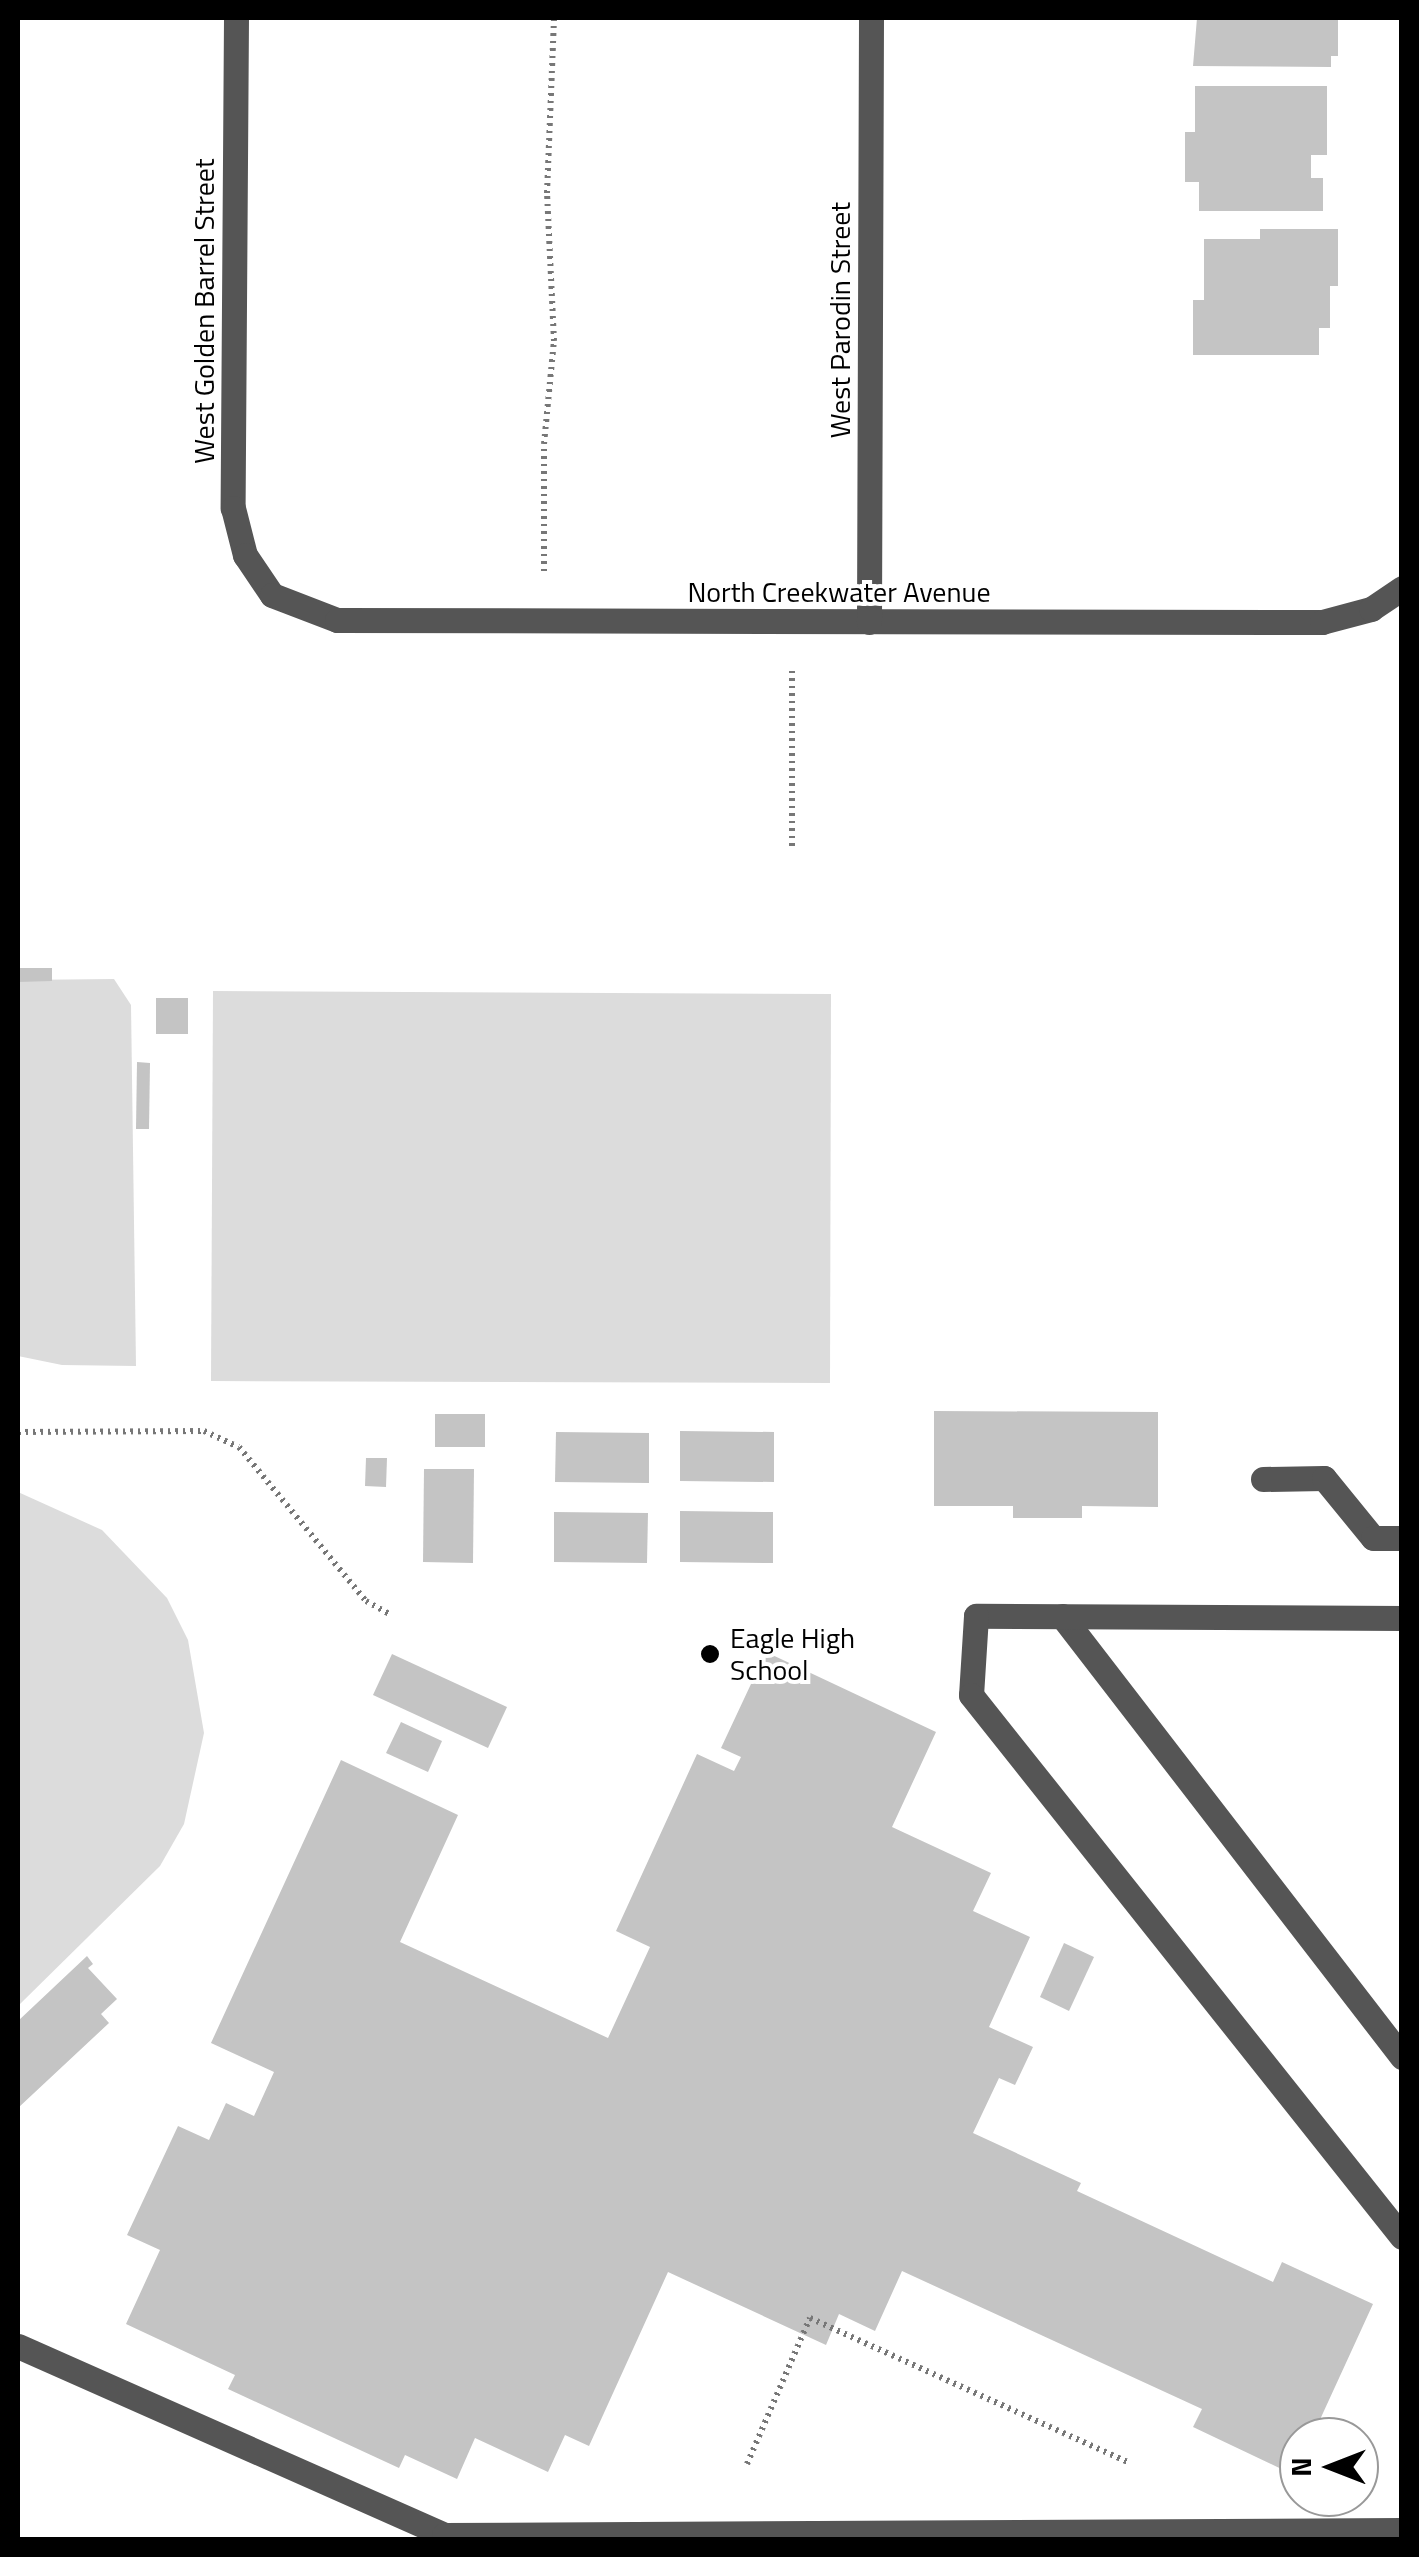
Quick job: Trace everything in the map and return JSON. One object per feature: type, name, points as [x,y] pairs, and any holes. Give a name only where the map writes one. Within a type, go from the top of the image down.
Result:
[{"type":"street","name":"West Golden Barrel Street","points":[[236,18],[233,508],[244,555],[272,595]]},
{"type":"street","name":"West Parodin Street","points":[[868,622],[871,18]]},
{"type":"street","name":"North Creekwater Avenue","points":[[272,595],[338,620],[1322,622],[1371,609],[1402,588]]},
{"type":"street","points":[[1263,1479],[1324,1478],[1372,1538],[1402,1538]]},
{"type":"street","points":[[1402,1618],[976,1616],[971,1695],[1402,2237]]},
{"type":"street","points":[[1062,1616],[1402,2057]]},
{"type":"street","points":[[18,2346],[444,2535],[688,2537],[1402,2530]]},
{"type":"path","points":[[544,571],[544,444],[554,341],[547,193],[554,18]]},
{"type":"path","points":[[792,670],[792,851]]},
{"type":"path","points":[[18,1432],[204,1431],[222,1439],[239,1448],[366,1602],[391,1615]]},
{"type":"path","points":[[747,2464],[810,2318],[1129,2463]]},
{"type":"shaded area","points":[[114,979],[131,1005],[136,1366],[62,1365],[18,1356],[18,980]]},
{"type":"shaded area","points":[[213,991],[831,994],[830,1383],[211,1381]]},
{"type":"shaded area","points":[[18,1492],[102,1530],[167,1598],[188,1640],[204,1733],[184,1824],[160,1866],[18,2006]]},
{"type":"building","points":[[1197,18],[1338,18],[1338,56],[1331,56],[1331,67],[1193,66]]},
{"type":"building","points":[[1195,86],[1327,86],[1327,155],[1311,155],[1311,178],[1323,178],[1323,211],[1199,211],[1199,182],[1185,182],[1185,132],[1195,132]]},
{"type":"building","points":[[1260,229],[1338,229],[1338,286],[1330,286],[1330,328],[1319,328],[1319,355],[1193,355],[1193,300],[1204,300],[1204,239],[1260,239]]},
{"type":"building","points":[[18,968],[52,968],[52,981],[18,982]]},
{"type":"building","points":[[156,998],[188,998],[188,1034],[156,1034]]},
{"type":"building","points":[[137,1062],[150,1063],[149,1129],[136,1129]]},
{"type":"building","points":[[934,1411],[1158,1412],[1158,1507],[1082,1506],[1082,1518],[1013,1518],[1013,1506],[934,1506]]},
{"type":"building","points":[[435,1414],[485,1414],[485,1447],[435,1447]]},
{"type":"building","points":[[680,1431],[774,1432],[774,1482],[680,1481]]},
{"type":"building","points":[[556,1432],[649,1433],[649,1483],[555,1482]]},
{"type":"building","points":[[366,1458],[387,1458],[386,1487],[365,1486]]},
{"type":"building","points":[[424,1469],[474,1469],[473,1563],[423,1562]]},
{"type":"building","points":[[680,1511],[773,1512],[773,1563],[680,1562]]},
{"type":"building","points":[[554,1512],[648,1513],[647,1563],[554,1562]]},
{"type":"building","points":[[766,1652],[936,1732],[892,1827],[991,1873],[973,1911],[1030,1937],[989,2027],[1033,2047],[1015,2085],[999,2078],[973,2133],[1081,2183],[1077,2191],[1273,2282],[1282,2262],[1373,2304],[1321,2417],[1279,2417],[1279,2468],[1193,2427],[1202,2409],[902,2271],[875,2331],[839,2314],[826,2345],[668,2272],[589,2446],[565,2435],[548,2472],[475,2438],[457,2479],[405,2455],[399,2468],[228,2389],[235,2375],[126,2324],[160,2250],[127,2235],[178,2126],[209,2140],[226,2103],[254,2116],[274,2072],[211,2043],[341,1760],[458,1815],[400,1942],[608,2038],[650,1947],[616,1931],[697,1754],[734,1771],[741,1757],[721,1748]]},
{"type":"building","points":[[392,1654],[507,1707],[488,1748],[373,1695]]},
{"type":"building","points":[[401,1722],[442,1741],[428,1772],[386,1753]]},
{"type":"building","points":[[1064,1943],[1094,1957],[1069,2011],[1040,1997]]},
{"type":"building","points":[[87,1956],[93,1964],[88,1968],[117,1999],[101,2014],[109,2023],[18,2108],[18,2021]]},
{"type":"place","name":"Eagle High School","points":[[710,1654]]}]
